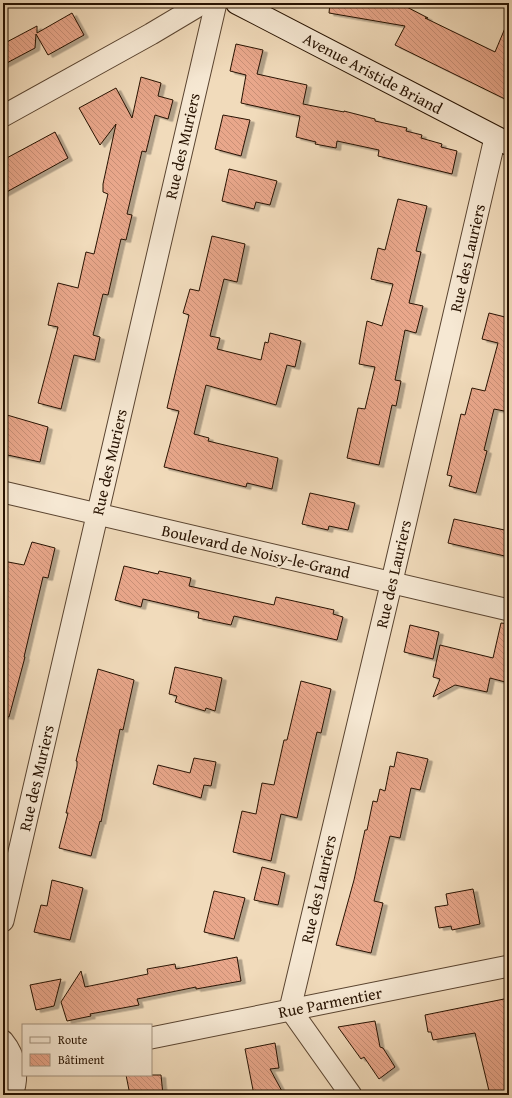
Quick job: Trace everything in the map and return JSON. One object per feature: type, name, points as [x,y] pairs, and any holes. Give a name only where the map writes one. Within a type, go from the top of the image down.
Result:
[{"type":"street","points":[[3,116],[151,34],[203,3]]},
{"type":"street","name":"Rue des Muriers","points":[[3,921],[216,3]]},
{"type":"street","name":"Avenue Aristide Briand","points":[[237,3],[502,141]]},
{"type":"street","name":"Rue des Lauriers","points":[[290,1009],[391,583],[502,141]]},
{"type":"street","name":"Boulevard de Noisy-le-Grand","points":[[3,492],[509,610]]},
{"type":"street","name":"Rue Parmentier","points":[[152,1038],[509,966]]},
{"type":"street","points":[[290,1009],[351,1095]]},
{"type":"street","points":[[3,1041],[19,1065],[12,1095]]},
{"type":"building","points":[[330,3],[399,3],[428,18],[425,18],[495,52],[509,21],[509,101],[395,45],[405,26],[329,13]]},
{"type":"building","points":[[72,13],[84,35],[48,55],[36,34],[35,48],[3,65],[3,44],[37,26],[37,33]]},
{"type":"building","points":[[236,44],[263,50],[257,74],[307,85],[303,104],[344,111],[375,119],[375,121],[407,128],[406,131],[422,135],[421,138],[442,144],[441,147],[457,151],[452,174],[378,156],[379,150],[337,141],[336,148],[315,144],[316,142],[296,137],[300,116],[241,103],[246,75],[230,71]]},
{"type":"building","points":[[141,77],[161,83],[158,96],[173,100],[168,119],[155,115],[146,152],[142,151],[127,214],[132,215],[126,240],[121,239],[108,295],[103,294],[93,335],[100,337],[95,360],[74,355],[61,409],[38,403],[58,327],[48,325],[58,283],[78,288],[86,252],[94,254],[108,194],[103,192],[103,184],[116,124],[100,145],[79,108],[116,88],[132,118]]},
{"type":"building","points":[[223,115],[250,120],[241,156],[215,149]]},
{"type":"building","points":[[55,132],[68,158],[3,194],[3,160]]},
{"type":"building","points":[[229,169],[277,181],[270,205],[256,202],[254,209],[222,201]]},
{"type":"building","points":[[398,199],[427,206],[416,251],[421,252],[409,303],[423,306],[416,333],[405,330],[395,380],[401,381],[396,406],[392,405],[379,465],[347,458],[358,408],[365,409],[375,367],[359,364],[367,321],[382,326],[393,284],[371,279],[378,248],[385,250]]},
{"type":"building","points":[[212,236],[245,244],[237,282],[224,279],[210,336],[220,338],[217,349],[261,360],[265,342],[268,343],[270,333],[301,341],[295,367],[287,365],[276,405],[206,385],[194,434],[209,438],[208,441],[278,458],[272,489],[247,483],[246,487],[164,467],[179,411],[167,408],[189,315],[183,313],[190,289],[199,291]]},
{"type":"building","points":[[489,313],[509,318],[509,412],[494,409],[484,450],[487,451],[476,493],[449,486],[452,476],[447,475],[461,414],[465,415],[472,388],[485,391],[498,343],[482,339]]},
{"type":"building","points":[[7,415],[48,427],[40,462],[3,454],[3,433]]},
{"type":"building","points":[[310,493],[355,503],[348,530],[329,526],[328,530],[302,524]]},
{"type":"building","points":[[454,519],[509,531],[509,557],[448,543]]},
{"type":"building","points":[[32,542],[55,548],[48,578],[43,577],[25,657],[9,717],[3,716],[3,561],[24,565]]},
{"type":"building","points":[[124,566],[158,574],[159,571],[191,578],[189,586],[274,605],[276,597],[334,610],[333,614],[343,617],[337,640],[234,616],[231,625],[198,618],[199,612],[143,599],[141,607],[115,600]]},
{"type":"building","points":[[501,623],[509,624],[509,683],[490,678],[487,692],[455,685],[433,697],[440,679],[433,677],[440,645],[493,658]]},
{"type":"building","points":[[410,625],[439,632],[433,659],[404,652]]},
{"type":"building","points":[[175,667],[222,678],[215,711],[206,708],[205,711],[175,702],[177,696],[169,694]]},
{"type":"building","points":[[98,669],[134,680],[123,730],[120,729],[101,822],[100,821],[91,856],[59,848],[68,813],[66,813],[77,766],[76,761]]},
{"type":"building","points":[[301,681],[331,689],[321,733],[317,732],[297,818],[281,814],[271,861],[233,852],[242,811],[256,814],[262,783],[274,785],[284,740],[287,740]]},
{"type":"building","points":[[397,752],[428,759],[420,790],[411,788],[400,838],[390,836],[374,901],[383,903],[371,953],[336,945],[354,880],[365,830],[367,830],[373,801],[377,802],[380,789],[385,791],[390,766],[394,767]]},
{"type":"building","points":[[194,758],[216,762],[211,786],[204,785],[201,798],[153,784],[158,765],[190,773]]},
{"type":"building","points":[[262,867],[285,873],[278,905],[254,900]]},
{"type":"building","points":[[52,880],[83,888],[70,940],[34,932],[41,905],[47,906]]},
{"type":"building","points":[[473,889],[480,924],[452,930],[451,926],[439,928],[435,907],[448,905],[446,894]]},
{"type":"building","points":[[214,891],[245,898],[234,939],[204,932]]},
{"type":"building","points":[[237,957],[241,981],[196,989],[196,987],[137,999],[139,1005],[90,1014],[91,1016],[67,1021],[61,1002],[81,971],[85,987],[148,974],[147,969],[175,964],[176,969]]},
{"type":"building","points":[[61,979],[54,1006],[36,1010],[30,985]]},
{"type":"building","points":[[509,998],[509,1095],[501,1092],[498,1095],[490,1095],[475,1033],[433,1040],[431,1032],[428,1032],[425,1015]]},
{"type":"building","points":[[375,1021],[380,1047],[383,1048],[395,1067],[379,1079],[364,1057],[361,1059],[338,1027]]},
{"type":"building","points":[[275,1043],[279,1068],[270,1069],[284,1095],[254,1095],[245,1049]]},
{"type":"building","points":[[161,1075],[163,1095],[130,1095],[126,1076]]}]
